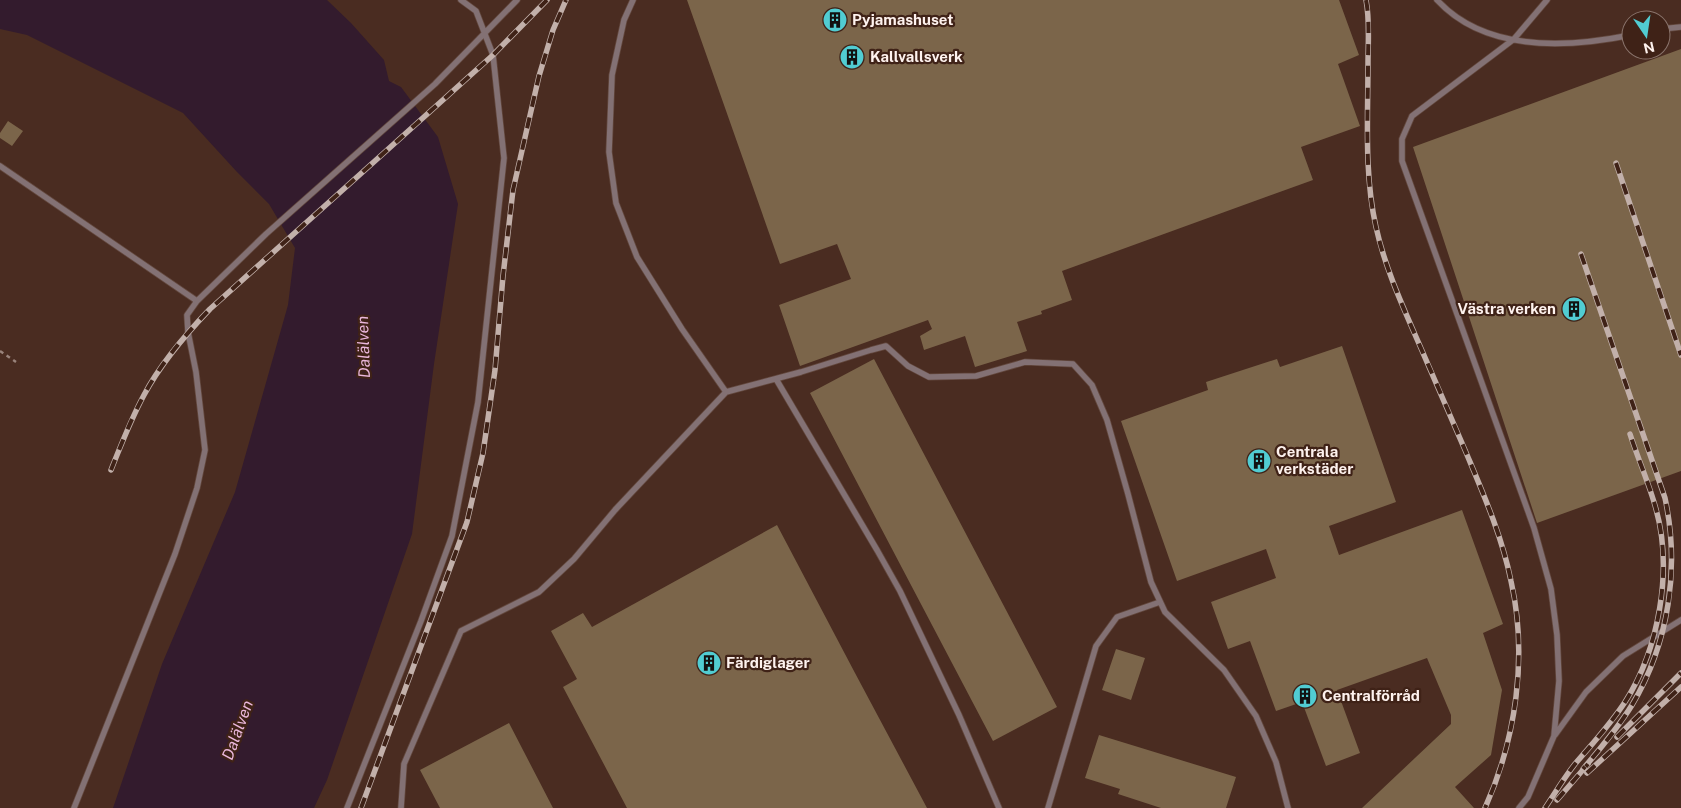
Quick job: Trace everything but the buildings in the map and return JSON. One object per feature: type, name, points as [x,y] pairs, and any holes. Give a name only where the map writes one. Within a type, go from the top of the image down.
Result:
[{"type":"lane","points":[[347,808],[421,621],[452,536],[478,402],[504,158],[493,55],[476,11],[461,0]]},
{"type":"lane","points":[[74,808],[175,554],[197,488],[205,450],[187,315],[196,301],[266,234],[434,84],[517,0]]},
{"type":"lane","points":[[633,0],[624,20],[612,75],[609,152],[616,203],[637,257],[682,329],[726,392]]},
{"type":"lane","points":[[1437,0],[1449,12],[1475,29],[1514,39],[1544,44],[1577,44],[1621,37]]},
{"type":"lane","points":[[1547,0],[1514,39],[1412,116],[1402,139],[1402,161],[1534,528],[1551,589],[1557,635],[1559,681],[1554,736]]},
{"type":"lane","points":[[0,166],[196,301]]},
{"type":"lane","points":[[401,808],[404,764],[461,631],[539,592],[574,559],[615,510],[726,392],[886,346],[908,366],[929,377],[976,376],[1025,362],[1073,364],[1092,386],[1107,420],[1150,582],[1165,612],[1224,670],[1256,716],[1276,762],[1288,808]]},
{"type":"lane","points":[[776,379],[878,550],[900,591],[959,715],[999,808]]},
{"type":"lane","points":[[1048,808],[1096,646],[1117,617],[1160,602]]},
{"type":"lane","points":[[1519,808],[1528,797],[1554,736],[1586,692],[1623,656],[1681,620]]},
{"type":"path","points":[[0,351],[16,362]]},
{"type":"water","name":"Dalälven","points":[[0,0],[327,0],[351,23],[384,60],[389,81],[401,87],[438,137],[458,204],[434,364],[412,534],[327,780],[314,808],[113,808],[162,664],[235,492],[288,305],[295,248],[269,204],[183,113],[27,35],[0,29]]},
{"type":"railway","points":[[111,470],[130,423],[151,383],[174,350],[210,309],[493,55],[547,0]]},
{"type":"railway","points":[[361,808],[467,522],[483,453],[495,370],[513,190],[539,76],[553,30],[566,0]]},
{"type":"railway","points":[[1366,0],[1368,15],[1368,166],[1376,227],[1395,287],[1491,515],[1503,548],[1516,609],[1518,638],[1516,697],[1505,754],[1485,808]]},
{"type":"railway","points":[[1616,163],[1681,355]]},
{"type":"railway","points":[[1581,254],[1665,498],[1671,551],[1671,578],[1663,631],[1645,681],[1627,714],[1583,769]]},
{"type":"railway","points":[[1545,808],[1571,769],[1625,702],[1647,658],[1660,608],[1663,583],[1661,533],[1653,499],[1630,434]]},
{"type":"railway","points":[[1617,737],[1681,673]]},
{"type":"railway","points":[[1587,773],[1681,687]]},
{"type":"railway","points":[[1557,800],[1588,764]]},
{"type":"place","name":"Pyjamashuset","points":[[835,20]]},
{"type":"place","name":"Kallvallsverk","points":[[852,57]]},
{"type":"place","name":"Västra verken","points":[[1574,309]]},
{"type":"place","name":"Centrala verkstäder","points":[[1259,461]]},
{"type":"place","name":"Färdiglager","points":[[709,663]]},
{"type":"place","name":"Centralförråd","points":[[1305,696]]}]
